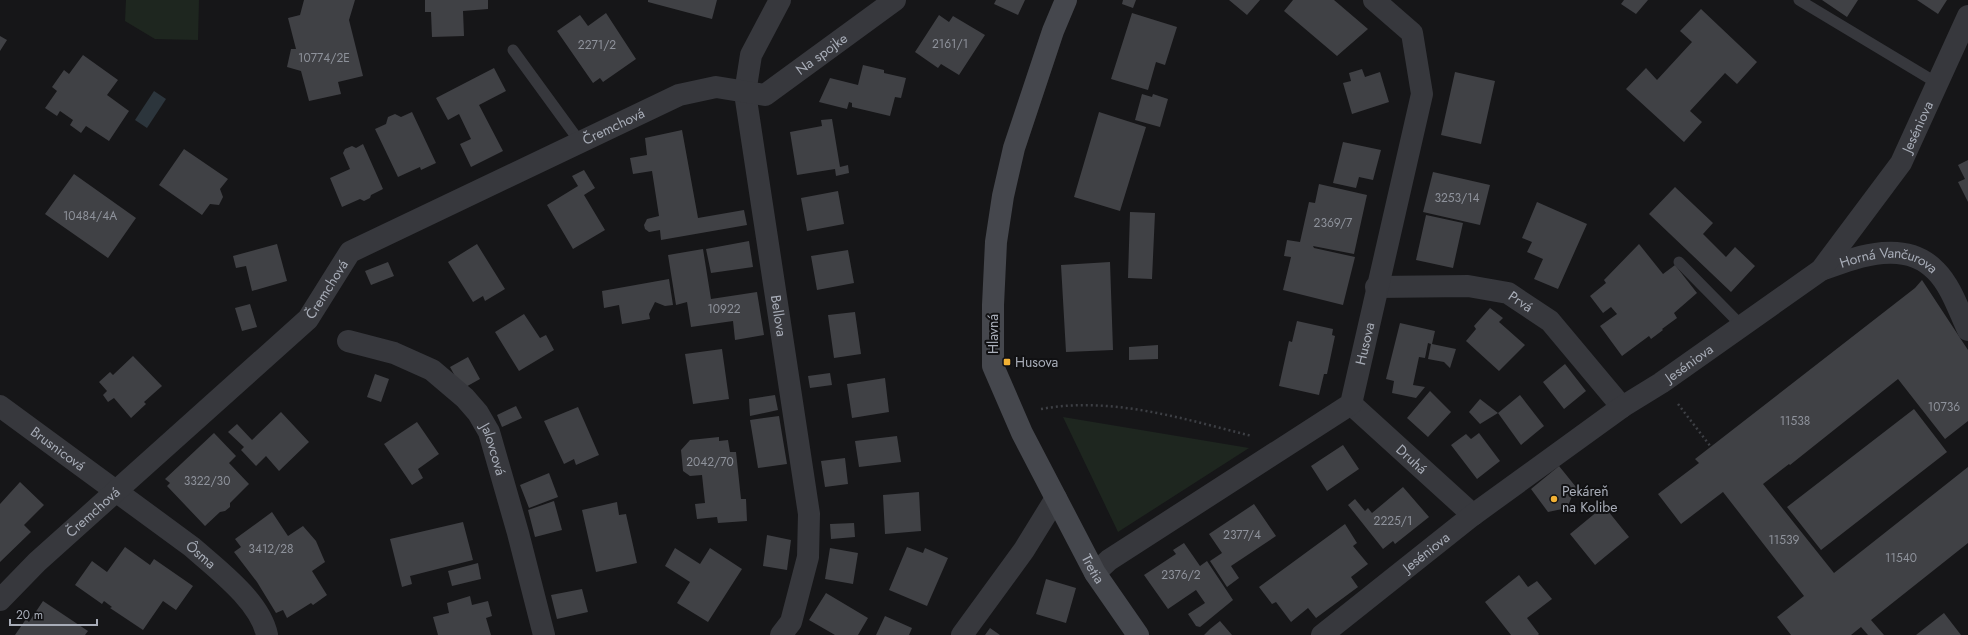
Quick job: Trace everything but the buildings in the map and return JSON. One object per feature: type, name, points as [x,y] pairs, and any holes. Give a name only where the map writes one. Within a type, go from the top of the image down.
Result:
[{"type":"street","name":"Bellova","points":[[780,0],[751,55],[745,93],[809,514],[808,557],[791,622],[781,635]]},
{"type":"street","name":"Na spojke","points":[[745,93],[765,95],[894,0]]},
{"type":"street","name":"Hlavná","points":[[1056,498],[1019,428],[993,366],[993,305],[996,242],[1002,196],[1014,148],[1052,31],[1066,0]]},
{"type":"street","name":"Husova","points":[[1350,404],[1422,94],[1412,33],[1374,0]]},
{"type":"street","name":"Jeséniova","points":[[1322,635],[1473,514],[1622,407],[1662,383],[1741,325],[1821,270],[1901,163],[1968,16]]},
{"type":"street","name":"Čremchová","points":[[0,600],[37,562],[308,320],[350,252],[679,95],[716,87],[745,93]]},
{"type":"street","name":"Horná Vančurova","points":[[1821,270],[1857,257],[1875,253],[1898,253],[1916,257],[1936,271],[1944,281],[1968,330]]},
{"type":"street","name":"Prvá","points":[[1376,287],[1468,286],[1508,293],[1550,321],[1622,407]]},
{"type":"street","name":"Jalovcová","points":[[348,341],[394,354],[432,370],[465,398],[478,413],[489,432],[518,533],[544,635]]},
{"type":"street","points":[[1095,573],[1109,560],[1350,404]]},
{"type":"street","name":"Druhá","points":[[1350,404],[1473,514]]},
{"type":"street","name":"Brusnicová","points":[[0,406],[116,492]]},
{"type":"street","name":"Ôsma","points":[[116,492],[192,547],[231,582],[250,602],[265,627],[267,635]]},
{"type":"street","name":"Tretia","points":[[1056,498],[1095,573],[1138,635]]},
{"type":"street","points":[[962,635],[1024,550],[1056,498]]},
{"type":"lane","points":[[1799,0],[1937,83]]},
{"type":"lane","points":[[512,50],[580,142]]},
{"type":"lane","points":[[1679,262],[1741,325]]},
{"type":"path","points":[[1662,383],[1710,447]]},
{"type":"path","points":[[1034,410],[1066,404],[1142,410],[1290,444]]},
{"type":"shaded area","points":[[126,0],[199,0],[198,40],[155,39],[125,21]]},
{"type":"shaded area","points":[[154,91],[166,99],[147,128],[135,120]]},
{"type":"shaded area","points":[[1063,417],[1249,448],[1118,532]]},
{"type":"place","name":"Husova","points":[[1007,362]]},
{"type":"place","name":"Pekáreň na Kolibe","points":[[1554,499]]}]
